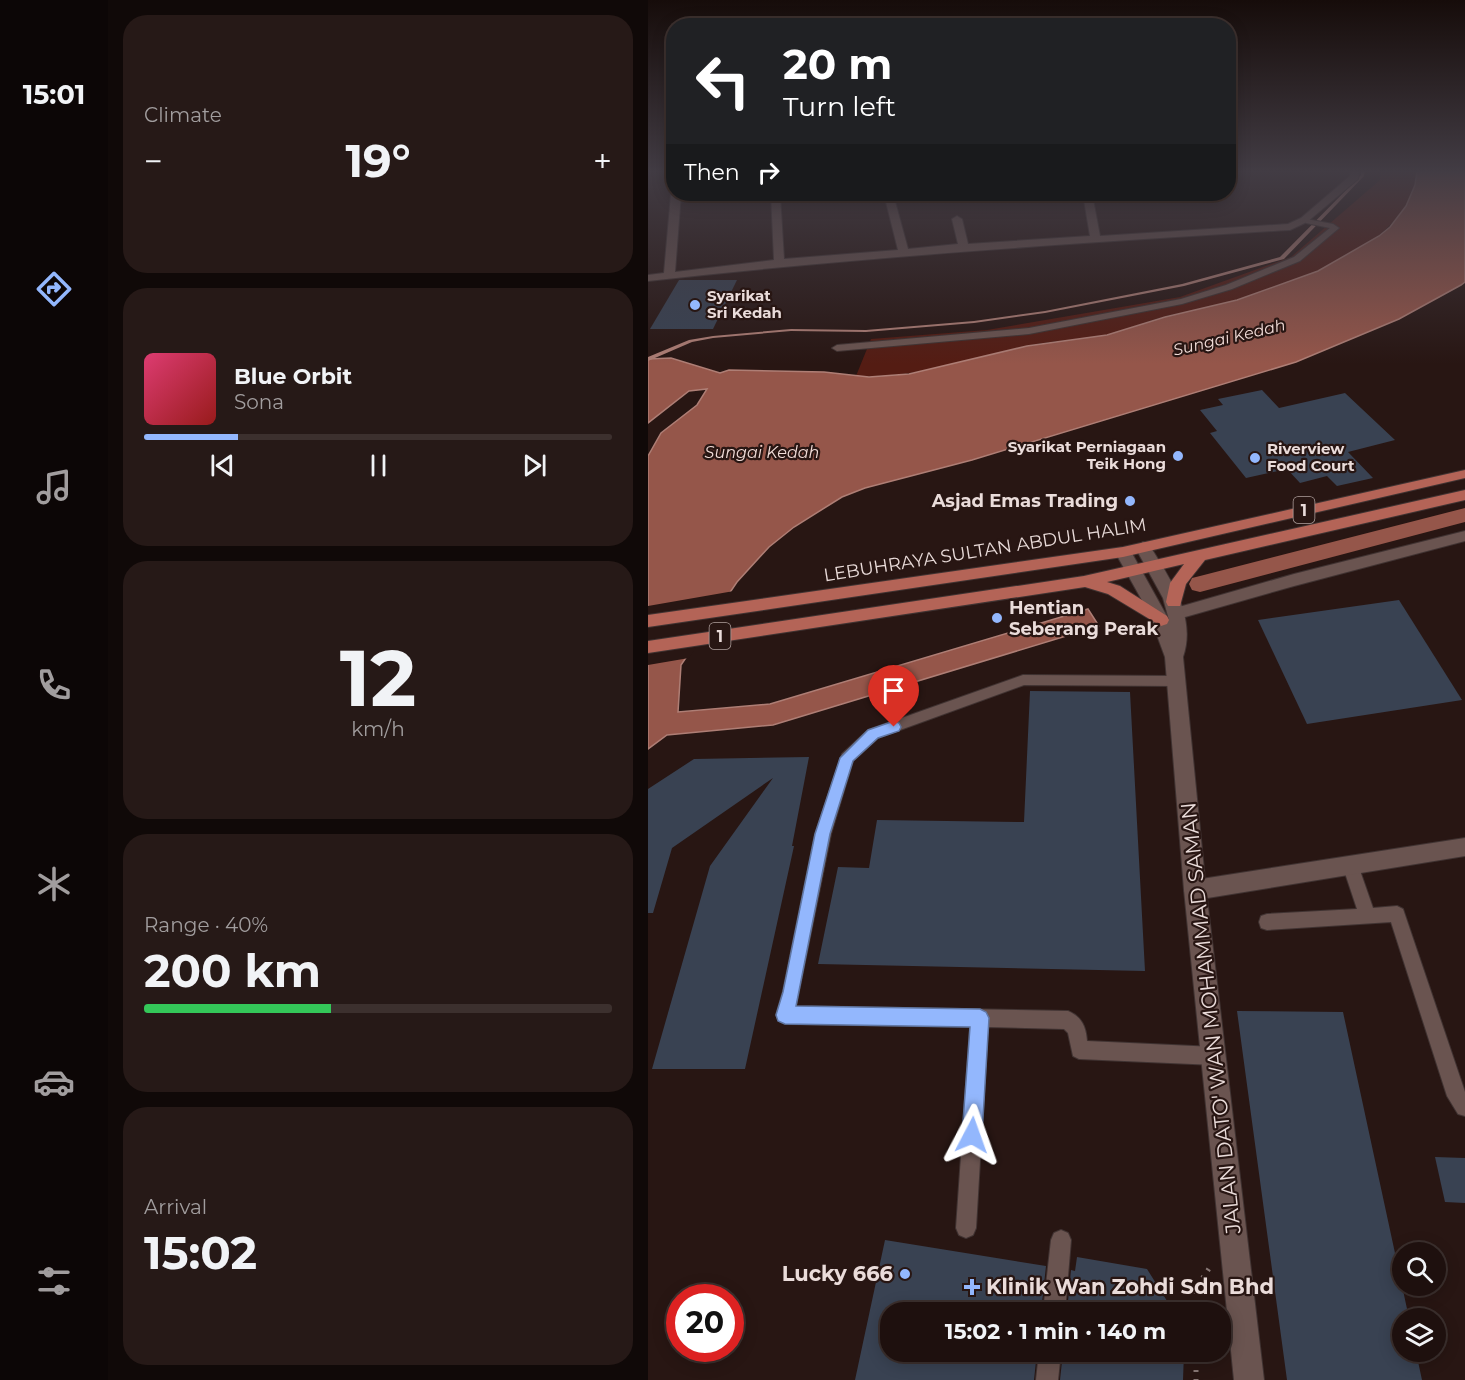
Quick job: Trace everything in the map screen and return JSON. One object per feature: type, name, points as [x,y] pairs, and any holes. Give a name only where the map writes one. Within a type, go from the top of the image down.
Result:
[{"type":"main road","name":"LEBUHRAYA SULTAN ABDUL HALIM","points":[[648,621],[1123,552],[1465,474]]},
{"type":"main road","name":"1","points":[[648,647],[1084,582],[1465,495]]},
{"type":"main road","points":[[1176,608],[1178,583],[1199,557]]},
{"type":"main road","points":[[1084,582],[1113,590],[1161,620]]},
{"type":"street","points":[[669,276],[672,235]]},
{"type":"street","points":[[777,235],[779,263]]},
{"type":"street","points":[[899,235],[904,252]]},
{"type":"street","points":[[961,235],[964,247]]},
{"type":"street","points":[[648,278],[779,263],[1128,235]]},
{"type":"street","points":[[1176,608],[1465,536]]},
{"type":"street","name":"JALAN DATO' WAN MOHAMMAD SAMAN","points":[[1143,547],[1176,608],[1179,643],[1174,657]]},
{"type":"street","name":"JALAN DATO' WAN MOHAMMAD SAMAN","points":[[1123,552],[1132,572],[1149,595],[1174,657],[1195,890],[1249,1380]]},
{"type":"street","points":[[1195,890],[1351,867],[1465,847]]},
{"type":"lane","points":[[837,348],[1029,330],[1182,301],[1229,287],[1297,259],[1324,235]]},
{"type":"lane","points":[[1176,681],[1023,680],[873,734],[847,758],[823,834],[792,992],[785,1015],[1068,1020],[1077,1029],[1079,1050],[1215,1056]]},
{"type":"lane","points":[[1351,867],[1368,916]]},
{"type":"lane","points":[[1267,922],[1397,914],[1456,1096],[1465,1107]]},
{"type":"lane","points":[[966,1228],[980,1018]]},
{"type":"lane","points":[[1055,1302],[1061,1240]]},
{"type":"lane","points":[[1047,1380],[1049,1362]]},
{"type":"path","points":[[1196,1302],[1196,1288],[1215,1261]]},
{"type":"path","points":[[1196,1362],[1196,1380]]},
{"type":"shaded area","points":[[1316,235],[1378,235],[1337,263],[1304,278],[1239,300],[1169,315],[1107,335],[1036,344],[921,371],[856,376],[871,339],[987,330],[1180,297],[1291,257]]},
{"type":"water","name":"Sungai Kedah","points":[[1465,235],[1465,282],[1399,319],[1296,362],[972,460],[865,488],[842,497],[794,527],[769,547],[737,582],[681,665],[678,712],[770,704],[1088,609],[1099,626],[773,725],[667,735],[648,749],[648,456],[661,433],[697,405],[707,389],[689,391],[648,423],[648,359],[671,358],[720,373],[729,370],[824,372],[869,377],[909,374],[1027,346],[1107,335],[1165,317],[1237,300],[1318,271],[1379,236]]},
{"type":"pier","points":[[734,591],[689,658],[648,665],[648,606]]},
{"type":"building","name":"Syarikat Sri Kedah","points":[[679,280],[737,280],[713,329],[650,329]]},
{"type":"building","points":[[1262,390],[1279,408],[1345,393],[1395,440],[1348,452],[1373,478],[1337,486],[1327,476],[1300,483],[1287,469],[1246,478],[1210,433],[1217,431],[1200,410],[1223,405],[1218,399]]},
{"type":"building","points":[[1399,600],[1462,700],[1307,724],[1258,620]]},
{"type":"building","points":[[1030,691],[1130,692],[1145,971],[818,964],[838,867],[869,868],[877,820],[1024,822]]},
{"type":"building","points":[[809,757],[792,846],[794,846],[745,1069],[652,1069],[710,866],[773,778],[672,848],[653,913],[648,913],[648,789],[694,759]]},
{"type":"building","points":[[1237,1011],[1343,1012],[1393,1242],[1392,1296],[1404,1296],[1407,1308],[1392,1308],[1392,1362],[1418,1362],[1422,1380],[1287,1380]]},
{"type":"building","points":[[1435,1157],[1465,1158],[1465,1203],[1445,1202]]},
{"type":"building","points":[[885,1240],[1046,1266],[1042,1302],[880,1302],[880,1362],[1036,1362],[1034,1380],[855,1380]]},
{"type":"building","points":[[1077,1257],[1147,1269],[1168,1302],[1068,1302],[1071,1270],[1075,1271]]},
{"type":"building","points":[[1062,1362],[1184,1362],[1183,1380],[1060,1380]]},
{"type":"waterway","points":[[648,359],[691,341],[713,337],[791,330],[866,331],[974,322],[1045,312],[1182,285],[1282,258],[1304,235]]},
{"type":"waterway","points":[[1200,584],[1465,515]]},
{"type":"place","name":"Syarikat Sri Kedah","points":[[695,305]]},
{"type":"place","name":"Syarikat Perniagaan Teik Hong","points":[[1178,456]]},
{"type":"place","name":"Riverview Food Court","points":[[1255,458]]},
{"type":"place","name":"Asjad Emas Trading","points":[[1130,501]]},
{"type":"place","name":"Hentian Seberang Perak","points":[[997,618]]},
{"type":"place","name":"Lucky 666","points":[[905,1274]]},
{"type":"place","name":"Klinik Wan Zohdi Sdn Bhd","points":[[972,1287]]},
{"type":"route","points":[[894,727],[873,734],[847,758],[823,834],[792,992],[785,1015],[980,1018],[972,1135]]}]
